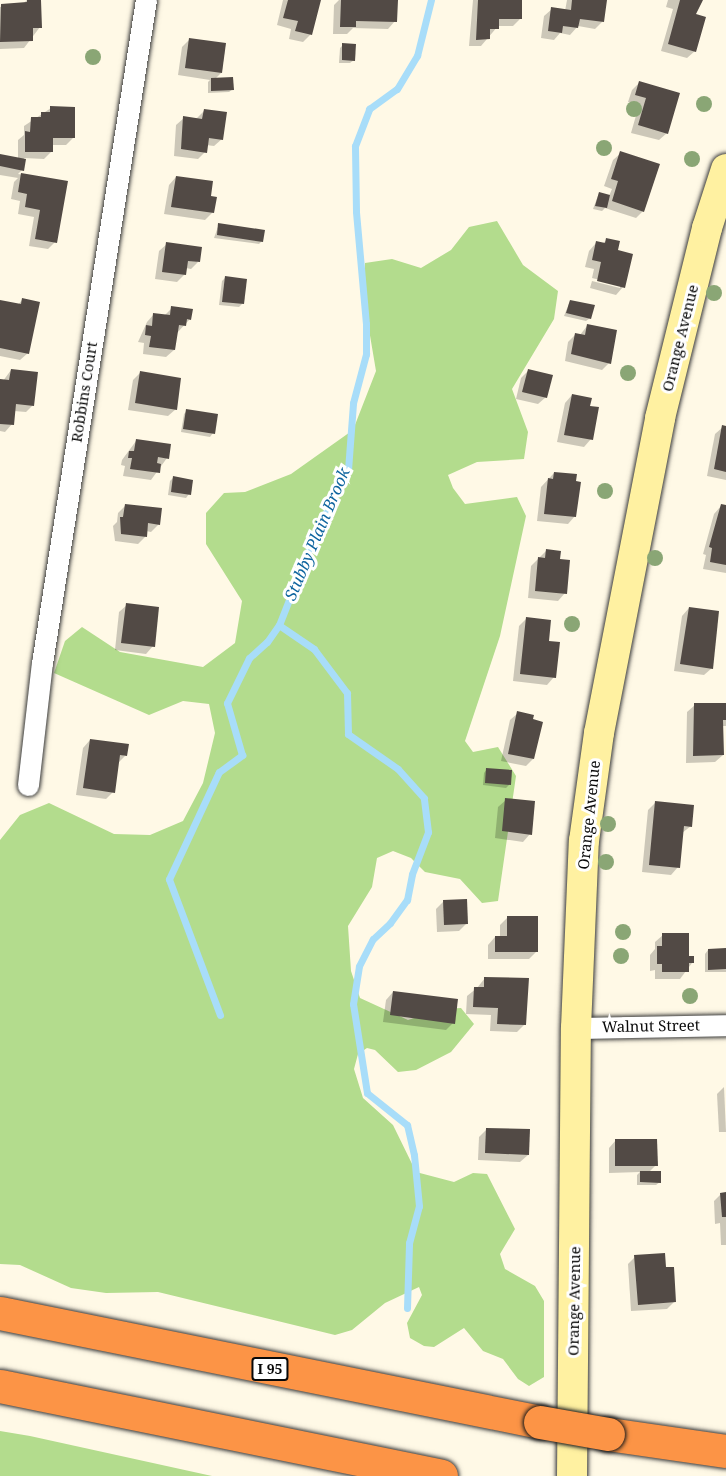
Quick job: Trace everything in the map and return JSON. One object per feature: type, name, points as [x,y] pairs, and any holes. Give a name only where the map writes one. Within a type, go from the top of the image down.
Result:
[{"type":"highway","name":"I 95","points":[[0,1313],[540,1422],[726,1451]]},
{"type":"highway","points":[[0,1386],[441,1476]]},
{"type":"main road","name":"Orange Avenue","points":[[572,1476],[576,1028],[584,841],[599,733],[660,418],[707,228],[726,169]]},
{"type":"street","name":"Robbins Court","points":[[28,785],[42,663],[146,0]]},
{"type":"street","name":"Walnut Street","points":[[576,1028],[726,1024]]},
{"type":"green space","points":[[497,221],[523,265],[558,291],[554,319],[512,389],[528,432],[524,459],[477,462],[448,475],[453,488],[465,504],[517,497],[526,516],[500,636],[465,741],[473,752],[498,747],[516,776],[498,901],[482,903],[460,879],[425,872],[411,858],[393,851],[377,858],[372,887],[348,926],[351,971],[360,998],[408,1020],[442,1009],[461,1008],[474,1024],[451,1052],[416,1070],[398,1072],[375,1050],[367,1048],[358,1054],[354,1069],[363,1098],[393,1125],[416,1172],[454,1182],[473,1173],[487,1174],[515,1229],[500,1254],[505,1269],[535,1286],[544,1301],[544,1377],[529,1386],[518,1379],[503,1359],[483,1351],[464,1328],[434,1347],[424,1346],[410,1338],[407,1323],[422,1295],[419,1287],[385,1303],[352,1330],[335,1335],[158,1292],[106,1293],[71,1288],[20,1265],[0,1264],[0,840],[20,815],[49,803],[114,834],[150,835],[183,821],[203,783],[215,733],[209,704],[183,701],[149,715],[54,673],[65,641],[82,627],[120,652],[203,667],[235,643],[242,601],[206,544],[206,513],[224,493],[245,492],[291,474],[353,430],[376,371],[364,300],[365,263],[392,259],[421,268],[451,250],[469,227]]},
{"type":"green space","points":[[0,1431],[30,1436],[212,1476],[0,1476]]},
{"type":"building","points":[[27,0],[41,0],[42,28],[33,28],[33,41],[0,42],[1,4],[27,2]]},
{"type":"building","points":[[288,0],[321,0],[312,35],[295,31],[298,21],[283,18]]},
{"type":"building","points":[[341,0],[398,0],[397,22],[356,21],[356,27],[340,27]]},
{"type":"building","points":[[478,0],[522,0],[522,19],[499,19],[499,29],[490,29],[490,39],[476,40]]},
{"type":"building","points":[[572,0],[607,0],[604,22],[580,19],[578,28],[563,26],[562,33],[548,31],[551,7],[571,10]]},
{"type":"building","points":[[680,0],[703,0],[696,14],[706,17],[696,52],[668,44]]},
{"type":"building","points":[[189,38],[226,43],[222,73],[185,68]]},
{"type":"building","points":[[342,43],[356,44],[355,61],[342,60]]},
{"type":"building","points":[[233,77],[234,90],[211,91],[211,78]]},
{"type":"building","points":[[639,81],[680,93],[668,134],[638,125],[646,98],[635,95]]},
{"type":"building","points":[[50,106],[75,107],[75,138],[53,138],[53,152],[25,152],[25,131],[30,132],[31,117],[41,117],[41,112],[50,112]]},
{"type":"building","points":[[204,109],[227,112],[223,140],[209,138],[207,153],[181,149],[183,116],[202,119]]},
{"type":"building","points":[[620,151],[660,164],[644,212],[612,201],[618,181],[611,179]]},
{"type":"building","points":[[0,154],[26,159],[24,171],[0,166]]},
{"type":"building","points":[[21,173],[68,181],[57,243],[35,239],[40,210],[25,207],[27,194],[18,192]]},
{"type":"building","points":[[176,176],[213,181],[211,196],[217,197],[214,213],[171,207]]},
{"type":"building","points":[[599,192],[610,195],[607,208],[595,206]]},
{"type":"building","points":[[218,223],[265,230],[263,242],[217,235]]},
{"type":"building","points":[[606,238],[620,241],[618,250],[633,254],[625,288],[597,281],[601,262],[592,260],[596,241],[605,243]]},
{"type":"building","points":[[166,242],[202,247],[200,262],[188,261],[186,275],[162,272]]},
{"type":"building","points":[[225,276],[247,279],[244,304],[222,302]]},
{"type":"building","points":[[22,298],[40,302],[29,354],[0,348],[0,300],[21,304]]},
{"type":"building","points":[[570,300],[595,305],[591,319],[566,313]]},
{"type":"building","points":[[171,306],[193,309],[191,320],[187,319],[186,326],[179,325],[175,350],[149,347],[151,336],[145,335],[146,325],[152,326],[153,313],[170,315]]},
{"type":"building","points":[[587,324],[617,330],[611,364],[571,354],[575,333],[585,335]]},
{"type":"building","points":[[11,369],[38,372],[34,406],[16,404],[14,425],[0,424],[0,379],[9,380]]},
{"type":"building","points":[[528,369],[553,375],[547,398],[522,392]]},
{"type":"building","points":[[140,371],[181,378],[177,410],[135,403]]},
{"type":"building","points":[[572,394],[592,398],[590,406],[599,407],[593,440],[564,435]]},
{"type":"building","points":[[186,409],[218,414],[215,434],[183,429]]},
{"type":"building","points":[[722,425],[726,426],[726,472],[714,469]]},
{"type":"building","points":[[136,439],[171,444],[169,459],[158,457],[157,463],[161,464],[160,473],[130,469],[132,458],[128,458],[129,451],[134,451]]},
{"type":"building","points":[[554,472],[577,474],[576,481],[581,482],[576,517],[544,514],[548,478],[553,479]]},
{"type":"building","points":[[173,476],[193,480],[191,495],[171,492]]},
{"type":"building","points":[[125,504],[162,508],[160,525],[148,523],[147,537],[121,534],[120,517],[123,517]]},
{"type":"building","points":[[721,504],[726,505],[726,565],[710,562],[712,548],[709,547]]},
{"type":"building","points":[[546,549],[561,551],[560,559],[570,560],[567,594],[535,591],[538,557],[545,558]]},
{"type":"building","points":[[126,603],[159,607],[155,647],[121,643]]},
{"type":"building","points":[[689,607],[719,611],[713,669],[680,664]]},
{"type":"building","points":[[526,617],[551,620],[549,641],[560,642],[556,678],[520,674]]},
{"type":"building","points":[[694,703],[726,703],[726,720],[723,720],[724,755],[693,756]]},
{"type":"building","points":[[517,711],[534,715],[533,719],[543,722],[534,759],[508,754]]},
{"type":"building","points":[[90,739],[129,744],[127,756],[120,755],[115,793],[83,788]]},
{"type":"building","points":[[486,768],[512,770],[511,785],[485,783]]},
{"type":"building","points":[[505,798],[535,801],[532,835],[502,831]]},
{"type":"building","points":[[655,801],[694,805],[692,827],[684,826],[680,868],[649,865]]},
{"type":"building","points":[[467,899],[468,924],[444,925],[443,900]]},
{"type":"building","points":[[507,916],[538,916],[538,952],[495,952],[495,936],[507,936]]},
{"type":"building","points":[[662,933],[689,933],[689,956],[694,956],[694,963],[689,963],[689,972],[662,972],[662,964],[657,964],[657,946],[662,946]]},
{"type":"building","points":[[726,948],[726,969],[708,970],[708,949]]},
{"type":"building","points":[[484,977],[529,978],[526,1025],[497,1024],[498,1008],[473,1007],[474,987],[484,987]]},
{"type":"building","points":[[393,991],[458,999],[455,1024],[390,1015]]},
{"type":"building","points":[[486,1128],[530,1129],[529,1155],[485,1153]]},
{"type":"building","points":[[615,1139],[657,1139],[658,1166],[615,1166]]},
{"type":"building","points":[[640,1171],[661,1171],[661,1183],[640,1182]]},
{"type":"building","points":[[726,1192],[726,1217],[722,1217],[720,1193]]},
{"type":"building","points":[[665,1253],[666,1267],[674,1267],[676,1302],[638,1305],[634,1255]]},
{"type":"waterway","name":"Stubby Plain Brook","points":[[407,1308],[409,1243],[419,1206],[414,1155],[407,1125],[367,1093],[353,1004],[359,966],[373,939],[390,923],[407,900],[412,874],[428,832],[424,798],[398,769],[348,734],[347,693],[314,649],[279,625],[316,531],[348,470],[353,403],[366,354],[366,324],[356,211],[355,146],[369,109],[397,89],[417,56],[431,0]]},
{"type":"waterway","points":[[220,1015],[169,879],[219,772],[242,755],[227,703],[249,658],[267,642],[279,625]]}]
